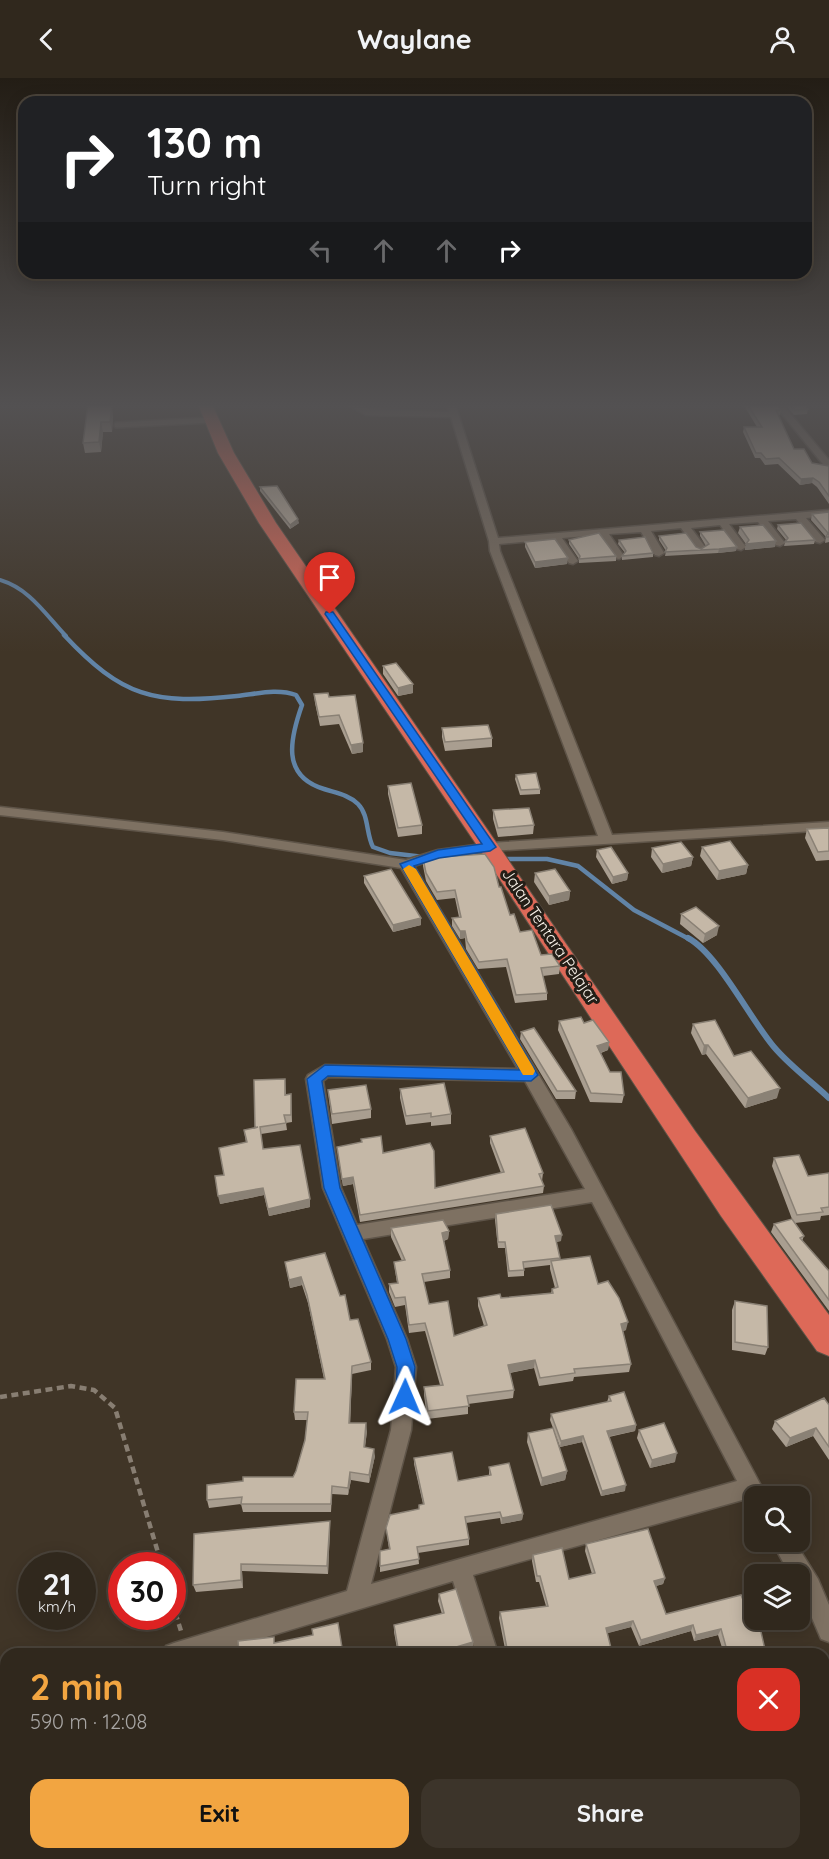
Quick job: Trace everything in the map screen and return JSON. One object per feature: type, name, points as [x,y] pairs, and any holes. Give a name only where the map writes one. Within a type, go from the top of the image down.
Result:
[{"type":"highway","name":"Jalan Tentara Pelajar","points":[[246,487],[280,542],[510,876],[729,1201],[829,1341]]},
{"type":"street","points":[[477,487],[495,551],[607,842]]},
{"type":"street","points":[[494,541],[829,513]]},
{"type":"street","points":[[798,514],[820,540]]},
{"type":"street","points":[[760,518],[780,543]]},
{"type":"street","points":[[722,521],[741,547]]},
{"type":"street","points":[[682,524],[700,548]]},
{"type":"street","points":[[644,528],[659,553]]},
{"type":"street","points":[[602,531],[619,556]]},
{"type":"street","points":[[555,535],[573,561]]},
{"type":"street","points":[[0,811],[223,836],[410,862],[438,854],[829,826]]},
{"type":"street","points":[[410,862],[596,1194],[749,1486]]},
{"type":"street","points":[[356,1599],[401,1430],[406,1367],[397,1339],[350,1234],[330,1178],[314,1079],[325,1071],[531,1075]]},
{"type":"street","points":[[350,1234],[596,1194]]},
{"type":"street","points":[[200,1648],[460,1568],[744,1495]]},
{"type":"street","points":[[789,1552],[810,1587],[829,1631]]},
{"type":"street","points":[[460,1568],[485,1648]]},
{"type":"path","points":[[0,1396],[71,1386],[94,1390],[115,1408],[158,1552]]},
{"type":"path","points":[[179,1630],[183,1648]]},
{"type":"building","points":[[260,487],[278,487],[298,519],[290,525]]},
{"type":"building","points":[[823,487],[829,487],[829,496]]},
{"type":"building","points":[[829,512],[829,537],[826,537],[828,533],[812,514]]},
{"type":"building","points":[[801,523],[815,540],[785,542],[788,538],[778,525]]},
{"type":"building","points":[[763,525],[776,541],[746,544],[749,540],[740,527]]},
{"type":"building","points":[[724,530],[737,547],[665,552],[667,548],[659,536],[686,533],[696,547],[701,549],[709,544],[700,532]]},
{"type":"building","points":[[599,533],[616,556],[579,559],[580,556],[569,540]]},
{"type":"building","points":[[645,537],[653,553],[622,556],[626,551],[619,540]]},
{"type":"building","points":[[555,539],[568,558],[535,562],[525,542]]},
{"type":"building","points":[[396,663],[413,684],[398,688],[383,666]]},
{"type":"building","points":[[328,693],[329,697],[355,695],[363,743],[351,745],[339,715],[319,717],[314,694]]},
{"type":"building","points":[[488,725],[492,738],[445,742],[442,728]]},
{"type":"building","points":[[536,773],[540,789],[521,790],[516,775]]},
{"type":"building","points":[[411,783],[422,825],[398,828],[388,786]]},
{"type":"building","points":[[529,808],[534,825],[498,828],[493,810]]},
{"type":"building","points":[[829,828],[829,851],[818,852],[807,829]]},
{"type":"building","points":[[730,841],[748,865],[719,871],[702,847]]},
{"type":"building","points":[[681,842],[693,857],[663,864],[652,848]]},
{"type":"building","points":[[611,847],[628,873],[613,877],[597,850]]},
{"type":"building","points":[[485,854],[494,867],[510,915],[514,914],[520,932],[532,930],[541,955],[552,954],[560,966],[541,968],[547,993],[516,995],[507,959],[479,962],[467,941],[465,931],[460,931],[452,918],[461,917],[455,890],[437,892],[426,873],[423,858]]},
{"type":"building","points":[[391,869],[421,918],[393,925],[364,876]]},
{"type":"building","points":[[555,869],[570,891],[549,896],[535,873]]},
{"type":"building","points":[[696,907],[719,926],[705,934],[681,914]]},
{"type":"building","points":[[581,1017],[584,1023],[593,1020],[609,1042],[597,1046],[610,1072],[621,1072],[624,1095],[591,1093],[559,1021]]},
{"type":"building","points":[[715,1020],[734,1056],[751,1051],[780,1088],[748,1098],[708,1045],[704,1045],[693,1024]]},
{"type":"building","points":[[534,1028],[576,1091],[557,1091],[521,1032]]},
{"type":"building","points":[[285,1079],[285,1095],[291,1094],[291,1115],[284,1115],[286,1123],[260,1127],[263,1149],[300,1145],[310,1199],[268,1209],[263,1188],[218,1196],[215,1176],[224,1175],[219,1148],[247,1142],[244,1130],[255,1128],[254,1080]]},
{"type":"building","points":[[444,1083],[451,1114],[431,1117],[431,1113],[406,1116],[400,1089]]},
{"type":"building","points":[[366,1085],[371,1109],[332,1114],[328,1090]]},
{"type":"building","points":[[525,1128],[543,1173],[539,1174],[544,1186],[360,1215],[353,1177],[342,1179],[337,1147],[362,1142],[361,1139],[381,1136],[383,1153],[430,1143],[434,1151],[435,1188],[504,1172],[490,1136]]},
{"type":"building","points":[[799,1155],[808,1176],[829,1173],[829,1207],[821,1208],[823,1212],[797,1215],[774,1158]]},
{"type":"building","points":[[551,1205],[562,1235],[555,1236],[560,1258],[523,1262],[524,1270],[509,1271],[505,1242],[498,1242],[496,1214]]},
{"type":"building","points":[[792,1219],[804,1236],[800,1238],[829,1271],[829,1300],[774,1224]]},
{"type":"building","points":[[443,1220],[449,1231],[442,1233],[450,1270],[422,1274],[429,1304],[448,1301],[454,1336],[487,1325],[478,1298],[500,1294],[501,1298],[553,1293],[552,1289],[558,1287],[551,1261],[590,1256],[598,1284],[608,1281],[619,1298],[628,1322],[621,1324],[631,1364],[574,1369],[575,1373],[540,1378],[535,1360],[508,1365],[514,1390],[467,1396],[469,1406],[428,1411],[424,1387],[443,1385],[425,1323],[409,1325],[405,1297],[395,1298],[389,1284],[398,1283],[394,1262],[405,1260],[391,1228]]},
{"type":"building","points":[[325,1253],[340,1296],[345,1295],[350,1320],[358,1319],[371,1362],[352,1366],[349,1423],[366,1423],[364,1447],[374,1449],[369,1475],[350,1472],[348,1488],[332,1486],[331,1504],[241,1504],[242,1497],[207,1500],[207,1485],[243,1481],[243,1477],[293,1477],[296,1471],[305,1440],[308,1412],[294,1412],[296,1379],[325,1379],[301,1277],[289,1280],[285,1262]]},
{"type":"building","points":[[735,1301],[767,1306],[768,1347],[735,1342]]},
{"type":"building","points":[[624,1392],[636,1425],[607,1431],[626,1485],[602,1491],[583,1436],[561,1441],[551,1414],[611,1401],[609,1396]]},
{"type":"building","points":[[824,1398],[829,1405],[829,1447],[816,1428],[790,1438],[775,1421]]},
{"type":"building","points":[[664,1423],[677,1453],[652,1460],[639,1430]]},
{"type":"building","points":[[553,1428],[567,1471],[542,1478],[528,1433]]},
{"type":"building","points":[[452,1452],[458,1481],[491,1475],[489,1467],[509,1463],[523,1514],[502,1518],[500,1512],[465,1517],[469,1539],[417,1547],[419,1559],[380,1566],[380,1551],[390,1549],[386,1528],[390,1515],[419,1509],[419,1505],[424,1504],[414,1458]]},
{"type":"building","points":[[330,1521],[327,1566],[241,1564],[241,1580],[193,1585],[194,1534]]},
{"type":"building","points":[[648,1529],[665,1578],[654,1581],[666,1614],[741,1595],[744,1602],[744,1630],[761,1630],[765,1648],[726,1648],[721,1629],[696,1635],[693,1625],[641,1640],[633,1621],[606,1628],[611,1648],[507,1648],[500,1612],[548,1606],[540,1576],[537,1576],[533,1555],[562,1548],[569,1579],[595,1573],[586,1544]]},
{"type":"building","points":[[456,1589],[473,1642],[453,1648],[398,1648],[394,1625],[444,1613],[439,1594]]},
{"type":"building","points":[[338,1623],[342,1648],[239,1648],[238,1641],[274,1637],[274,1643],[313,1635],[312,1629]]},
{"type":"waterway","points":[[0,580],[11,584],[29,596],[66,636]]},
{"type":"waterway","points":[[64,635],[104,672],[122,684],[141,692],[183,699],[208,699],[274,692],[296,695],[302,705],[294,731],[292,755],[301,775],[310,783],[346,796],[358,804],[366,819],[373,847],[390,853],[424,857]]},
{"type":"waterway","points":[[502,859],[547,859],[578,866],[634,910],[690,940]]},
{"type":"waterway","points":[[690,940],[711,958],[722,972],[774,1047],[829,1098]]},
{"type":"slow traffic","points":[[409,869],[528,1071]]},
{"type":"route","points":[[330,614],[490,847],[438,854],[406,864],[531,1075],[325,1071],[314,1079],[332,1188],[339,1210],[397,1339],[406,1367],[405,1397]]}]
